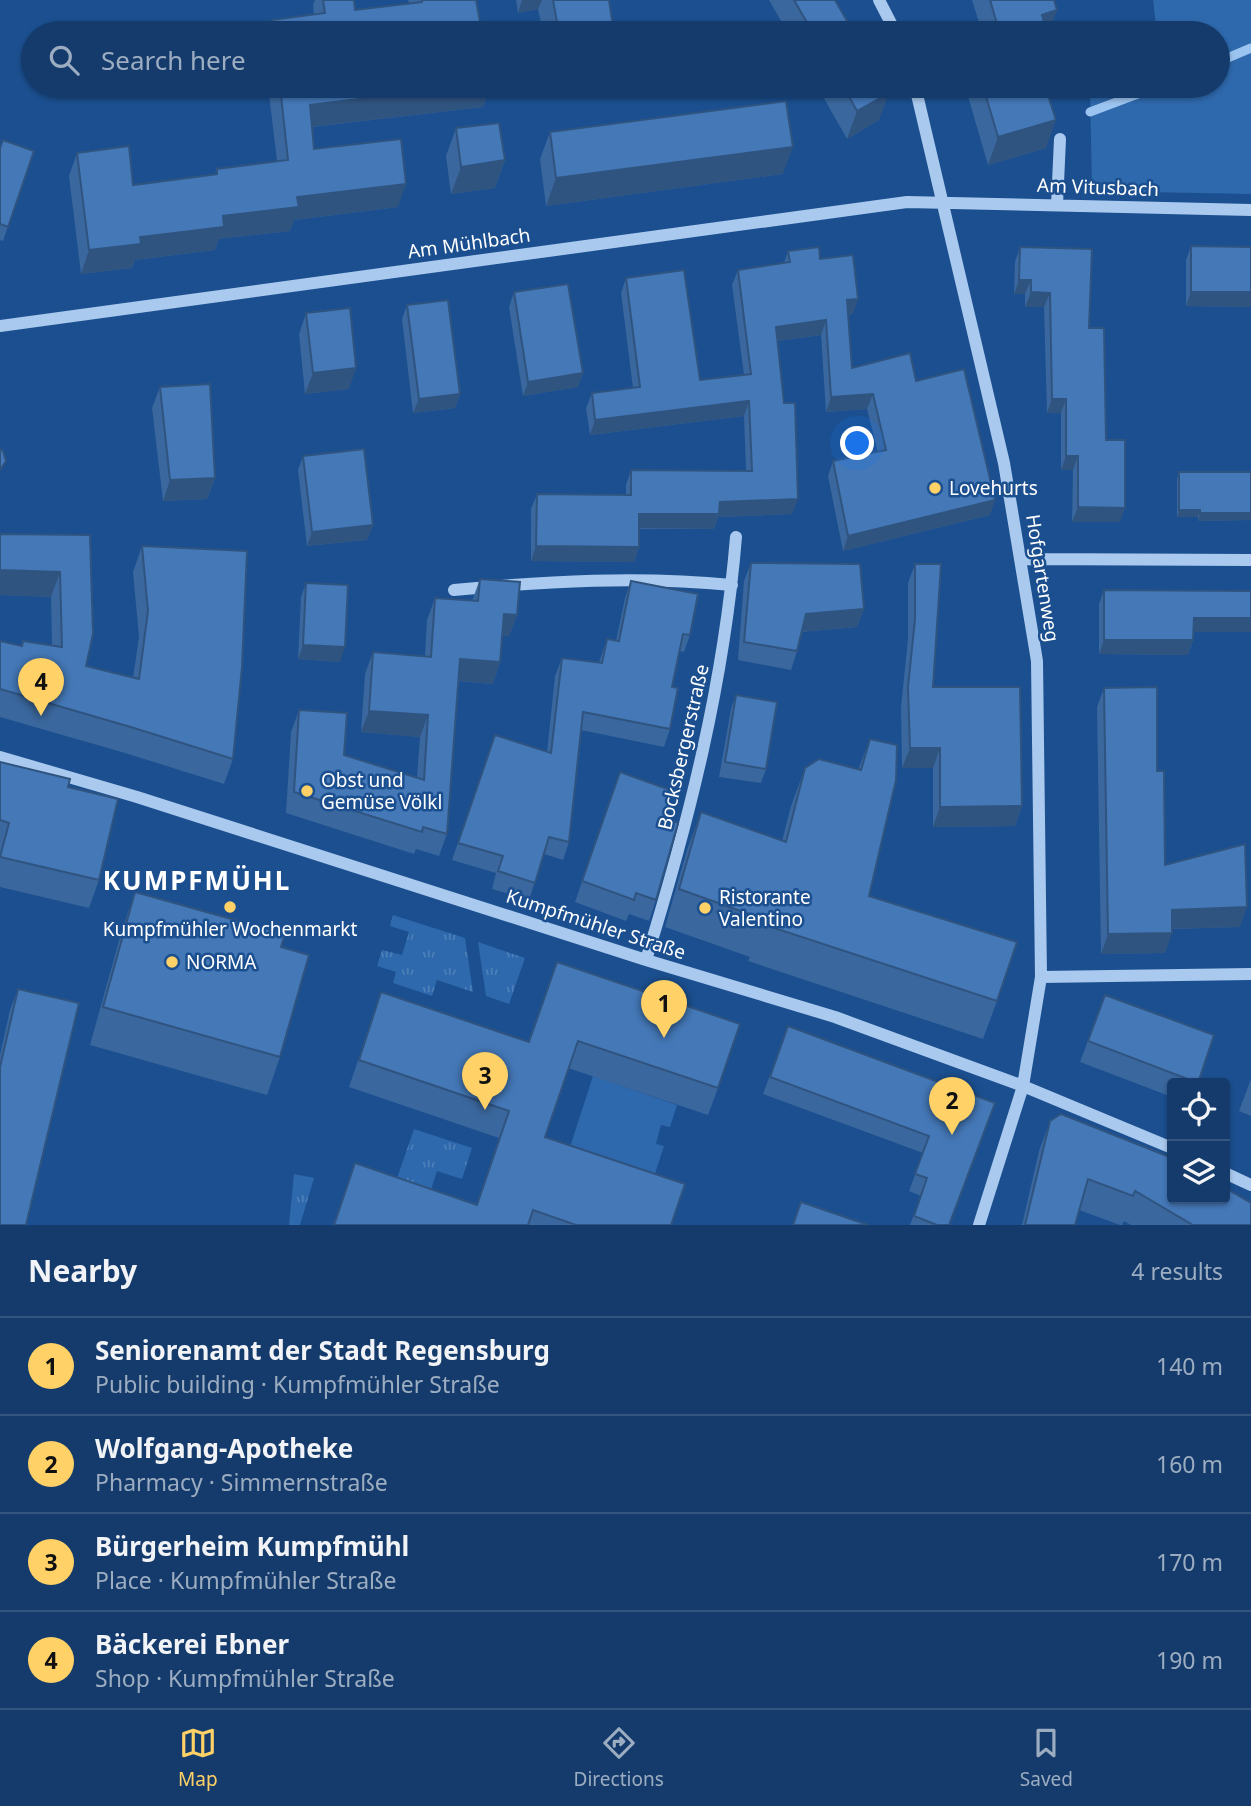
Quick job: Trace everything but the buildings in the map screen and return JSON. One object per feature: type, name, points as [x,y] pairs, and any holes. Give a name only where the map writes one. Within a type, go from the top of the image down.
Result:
[{"type":"street","points":[[879,0],[890,21]]},
{"type":"street","name":"Hofgartenweg","points":[[918,98],[1004,463],[1037,661],[1041,977],[1023,1086],[979,1225]]},
{"type":"street","points":[[1057,205],[1060,139]]},
{"type":"street","name":"Am Vitusbach","points":[[944,202],[1251,210]]},
{"type":"street","name":"Am Mühlbach","points":[[0,326],[894,204],[944,202]]},
{"type":"street","name":"Bocksbergerstraße","points":[[646,960],[689,814],[720,673],[736,537]]},
{"type":"street","points":[[1021,559],[1251,560]]},
{"type":"street","points":[[454,590],[601,579],[670,579],[732,585]]},
{"type":"street","name":"Kumpfmühler Straße","points":[[0,757],[136,797],[646,960],[835,1017],[1023,1086],[1167,1146]]},
{"type":"street","points":[[1041,977],[1251,974]]},
{"type":"street","points":[[1230,1175],[1251,1185]]},
{"type":"green space","points":[[1153,0],[1251,0],[1251,194],[1092,191],[1090,98],[1230,98],[1230,21],[1156,21]]},
{"type":"green space","points":[[393,915],[465,938],[473,992],[437,980],[432,996],[393,983],[396,972],[377,966],[382,950],[402,955],[409,932],[390,926]]},
{"type":"green space","points":[[478,942],[525,958],[509,1004],[486,996]]},
{"type":"green space","points":[[593,1076],[677,1105],[670,1127],[661,1125],[656,1144],[664,1146],[653,1180],[568,1153]]},
{"type":"green space","points":[[414,1129],[472,1148],[462,1179],[437,1171],[428,1199],[394,1187]]},
{"type":"green space","points":[[294,1174],[314,1178],[300,1225],[289,1225]]},
{"type":"waterway","points":[[1230,57],[1251,48]]},
{"type":"waterway","points":[[1090,112],[1127,98]]},
{"type":"place","name":"Lovehurts","points":[[935,488]]},
{"type":"place","name":"Bäckerei Ebner","points":[[41,716]]},
{"type":"place","name":"Obst und Gemüse Völkl","points":[[307,791]]},
{"type":"place","name":"Kumpfmühler Wochenmarkt","points":[[230,907]]},
{"type":"place","name":"Ristorante Valentino","points":[[705,908]]},
{"type":"place","name":"NORMA","points":[[172,962]]},
{"type":"place","name":"Seniorenamt der Stadt Regensburg","points":[[664,1038]]},
{"type":"place","name":"Bürgerheim Kumpfmühl","points":[[485,1110]]},
{"type":"place","name":"Wolfgang-Apotheke","points":[[952,1135]]},
{"type":"district","name":"KUMPFMÜHL","points":[[197,881]]}]
